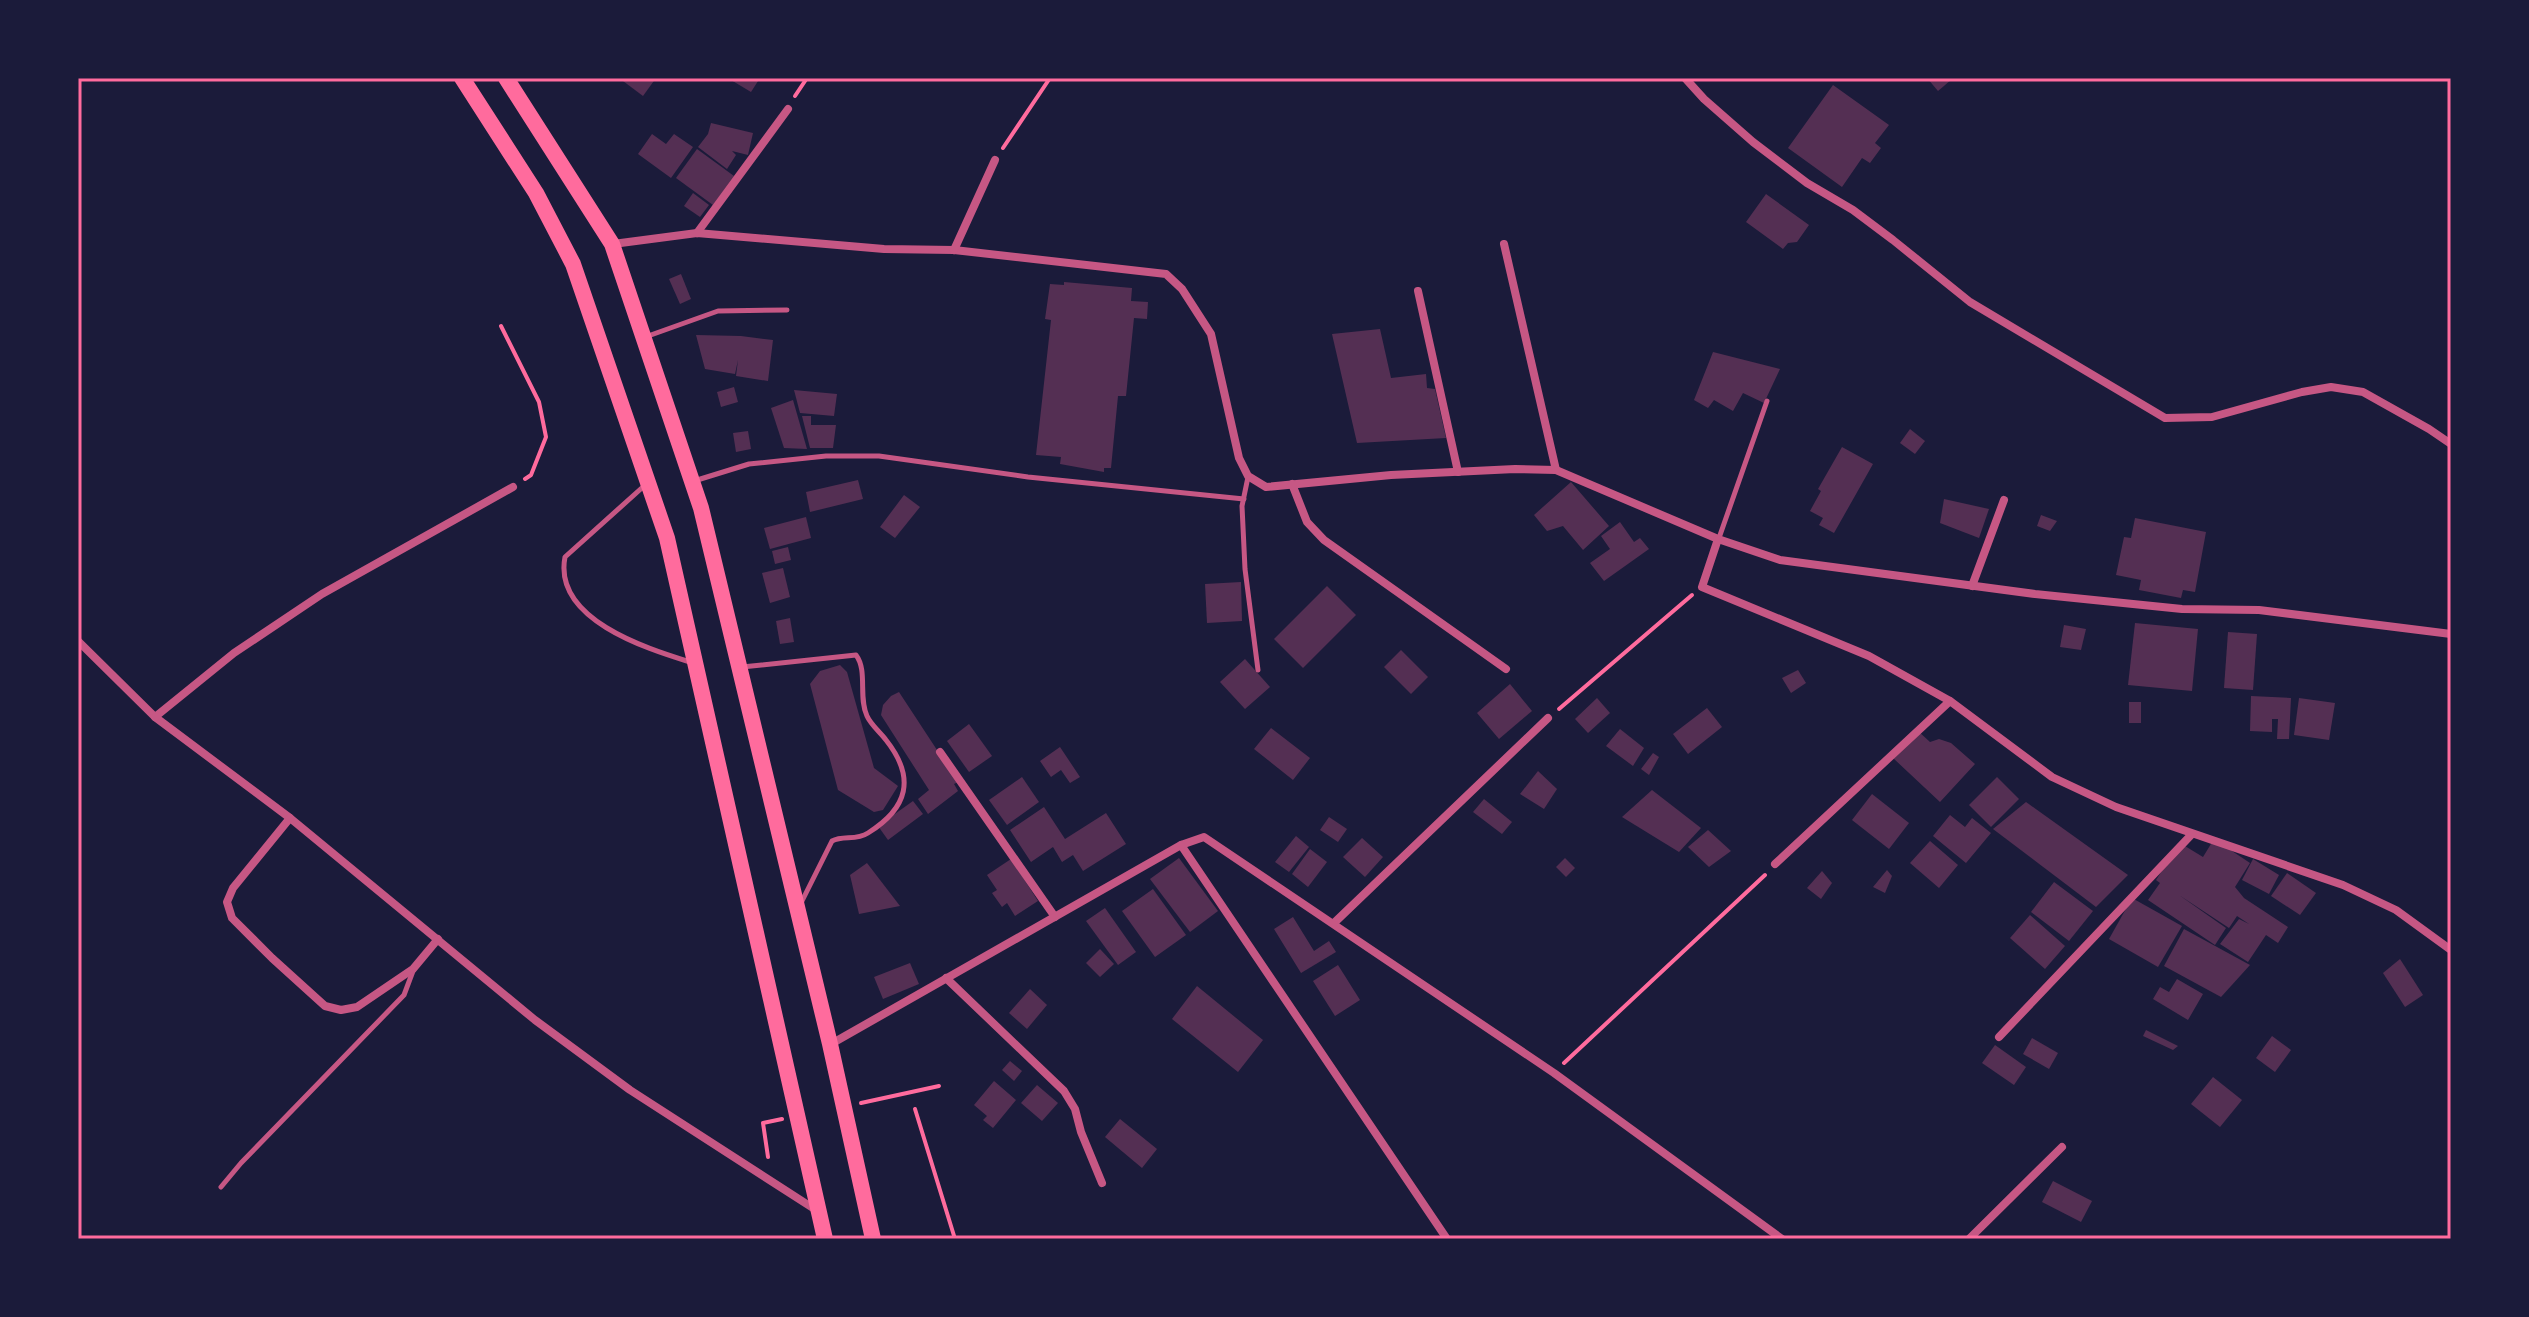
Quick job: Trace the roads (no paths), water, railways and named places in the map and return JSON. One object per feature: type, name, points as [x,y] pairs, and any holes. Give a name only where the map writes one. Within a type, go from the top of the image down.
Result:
[{"type":"highway","points":[[462,78],[536,193],[573,264],[667,538],[825,1239]]},
{"type":"highway","points":[[506,78],[612,244],[701,508],[830,1044],[873,1239]]},
{"type":"street","points":[[1685,78],[1753,142],[1807,183],[1853,210],[1970,302],[2165,418],[2212,417],[2331,387],[2363,392],[2451,444]]},
{"type":"street","points":[[697,233],[788,109]]},
{"type":"street","points":[[954,250],[995,160]]},
{"type":"street","points":[[612,244],[697,233],[884,249],[954,250],[1166,274],[1182,289],[1211,334],[1239,458],[1248,476],[1266,487],[1458,472],[1556,470],[1718,539],[1780,560],[1972,586],[2182,609],[2259,610],[2451,634]]},
{"type":"street","points":[[1504,244],[1556,470]]},
{"type":"street","points":[[1418,291],[1458,472]]},
{"type":"street","points":[[1292,484],[1307,522],[1324,540],[1506,669]]},
{"type":"street","points":[[155,717],[234,653],[322,594],[513,487]]},
{"type":"street","points":[[1972,586],[2004,500]]},
{"type":"street","points":[[1718,539],[1702,587],[1869,656],[1950,701],[2052,777],[2116,807],[2343,885],[2396,910],[2451,950]]},
{"type":"street","points":[[78,641],[155,717],[290,818],[535,1020],[630,1090],[820,1213]]},
{"type":"street","points":[[1775,864],[1950,701]]},
{"type":"street","points":[[1334,923],[1548,718]]},
{"type":"street","points":[[940,752],[1055,917]]},
{"type":"street","points":[[290,818],[233,888],[227,902],[232,918],[325,1006],[341,1010],[357,1007],[413,969],[438,939]]},
{"type":"street","points":[[1999,1037],[2192,834]]},
{"type":"street","points":[[830,1044],[1181,845],[1204,837],[1554,1073],[1782,1239]]},
{"type":"street","points":[[1181,845],[1447,1239]]},
{"type":"street","points":[[946,978],[1064,1091],[1075,1109],[1102,1183]]},
{"type":"street","points":[[1969,1239],[2062,1147]]},
{"type":"lane","points":[[643,338],[718,311],[787,310]]},
{"type":"lane","points":[[1718,539],[1767,401]]},
{"type":"lane","points":[[692,482],[749,464],[826,456],[879,456],[1028,477],[1244,499]]},
{"type":"lane","points":[[1248,476],[1244,499],[1247,594],[1258,670]]},
{"type":"lane","points":[[648,483],[565,557],[562,573],[570,594],[606,628],[645,648],[696,664]]},
{"type":"lane","points":[[739,667],[856,655],[861,663],[865,713],[900,758],[905,792],[895,811],[871,831],[856,838],[838,838],[827,847],[798,912]]},
{"type":"lane","points":[[221,1187],[404,995],[413,969]]}]
